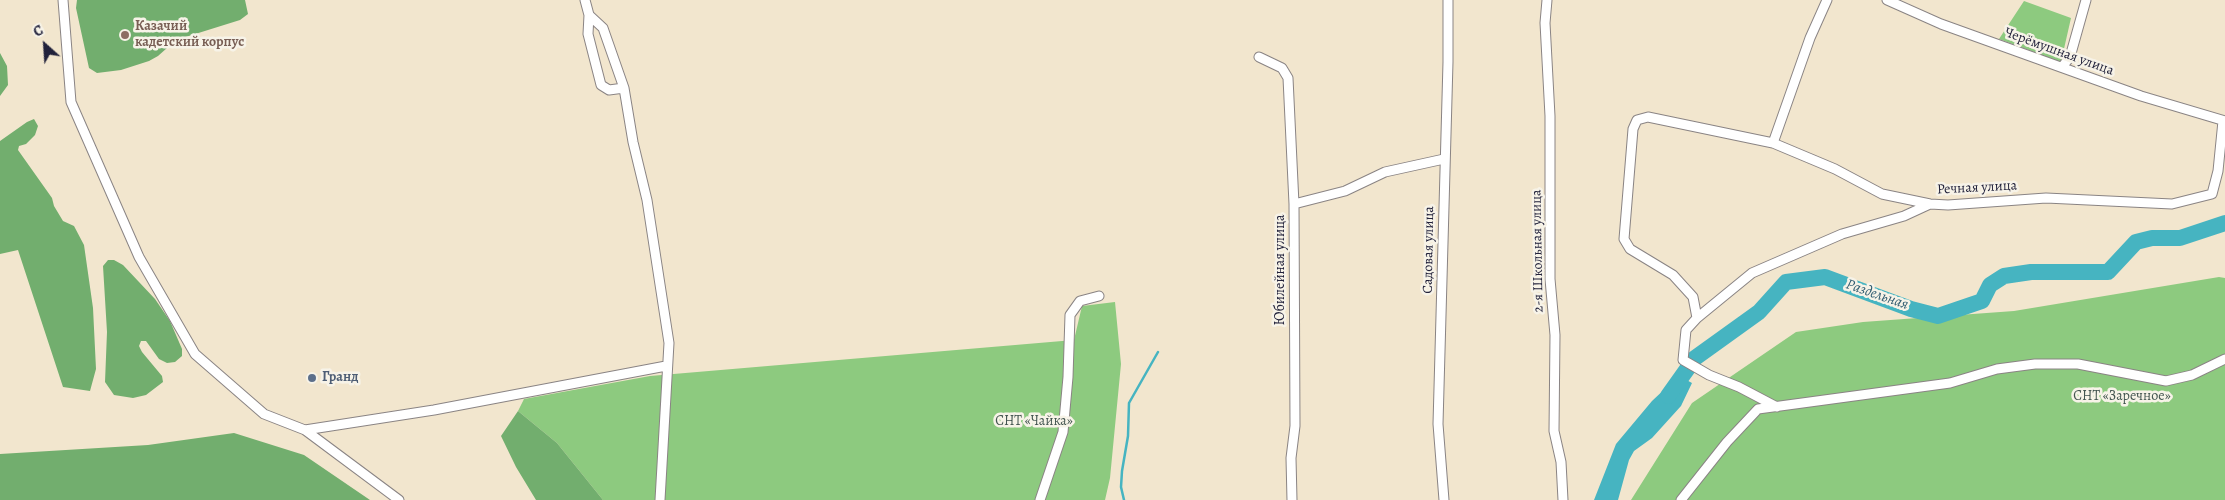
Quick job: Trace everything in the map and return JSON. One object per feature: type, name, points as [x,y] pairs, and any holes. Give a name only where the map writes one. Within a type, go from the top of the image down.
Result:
[{"type":"street","points":[[62,0],[71,102],[139,257],[195,354],[264,414],[305,430],[399,500]]},
{"type":"street","points":[[585,0],[590,15],[588,34],[601,85],[609,90],[624,88]]},
{"type":"street","name":"Садовая улица","points":[[1444,500],[1438,424],[1448,0]]},
{"type":"street","name":"2-я Школьная улица","points":[[1547,0],[1545,23],[1550,116],[1550,279],[1554,335],[1554,431],[1561,462],[1563,500]]},
{"type":"street","points":[[1774,143],[1810,38],[1827,0]]},
{"type":"street","name":"Черёмушная улица","points":[[1887,0],[1941,24],[2141,96],[2224,121]]},
{"type":"street","points":[[2062,67],[2070,57],[2086,0]]},
{"type":"street","points":[[590,15],[603,28],[624,88],[633,142],[647,200],[669,343],[666,366],[660,500]]},
{"type":"street","name":"Юбилейная улица","points":[[1258,57],[1282,68],[1288,78],[1294,204],[1295,426],[1291,458],[1292,500]]},
{"type":"street","name":"Речная улица","points":[[1697,318],[1693,297],[1672,275],[1630,249],[1624,239],[1633,129],[1637,120],[1648,117],[1774,143],[1835,169],[1882,194],[1930,204],[1948,205],[2046,198],[2172,204],[2212,194],[2218,171],[2224,121]]},
{"type":"street","points":[[1294,204],[1345,191],[1385,172],[1444,159]]},
{"type":"street","points":[[1777,407],[1740,386],[1709,374],[1683,360],[1686,330],[1697,318],[1752,273],[1842,234],[1904,216],[1930,204]]},
{"type":"street","points":[[1040,500],[1063,432],[1068,377],[1070,315],[1080,302],[1099,296]]},
{"type":"street","points":[[1681,500],[1727,442],[1758,410],[1950,383],[1998,369],[2035,364],[2078,364],[2166,381],[2192,375],[2225,359]]},
{"type":"street","points":[[305,430],[434,410],[666,366]]},
{"type":"green space","name":"Казачий кадетский корпус","points":[[77,0],[245,0],[248,14],[240,20],[176,40],[158,56],[149,61],[121,70],[97,73],[89,68],[76,8]]},
{"type":"green space","points":[[2024,1],[2071,18],[2061,62],[1999,39]]},
{"type":"green space","points":[[0,53],[7,66],[8,85],[0,96]]},
{"type":"green space","points":[[34,119],[38,126],[35,135],[26,144],[19,146],[18,150],[52,198],[54,206],[63,221],[74,226],[84,245],[93,308],[96,369],[90,391],[63,387],[18,250],[0,254],[0,141]]},
{"type":"green space","points":[[108,260],[114,260],[123,265],[155,299],[170,321],[182,349],[182,356],[175,362],[167,363],[159,359],[146,341],[141,341],[139,346],[142,352],[162,376],[163,382],[146,395],[133,398],[114,395],[105,382],[107,332],[103,266]]},
{"type":"green space","name":"СНТ «Заречное»","points":[[2219,277],[2225,278],[2225,500],[1631,500],[1692,403],[1796,332],[1863,322],[2014,311]]},
{"type":"green space","name":"СНТ «Чайка»","points":[[1115,302],[1121,364],[1110,478],[1105,500],[603,500],[557,443],[518,411],[524,399],[650,376],[1074,340],[1082,306]]},
{"type":"green space","points":[[518,411],[557,443],[603,500],[536,500],[516,467],[501,436]]},
{"type":"green space","points":[[234,433],[304,455],[370,500],[0,500],[0,454],[148,445]]},
{"type":"water","points":[[1681,377],[1692,383],[1681,406],[1652,438],[1634,451],[1629,460],[1618,500],[1594,500],[1616,444],[1652,401]]},
{"type":"waterway","name":"Раздельная","points":[[1668,396],[1695,358],[1759,312],[1786,282],[1825,277],[1911,309],[1938,316],[1982,301],[1990,285],[2004,276],[2031,272],[2108,272],[2136,242],[2152,238],[2180,238],[2225,223]]},
{"type":"waterway","points":[[1124,500],[1121,487],[1128,436],[1129,403],[1158,352]]},
{"type":"place","name":"Казачий кадетский корпус","points":[[125,35]]},
{"type":"place","name":"Гранд","points":[[312,378]]}]
